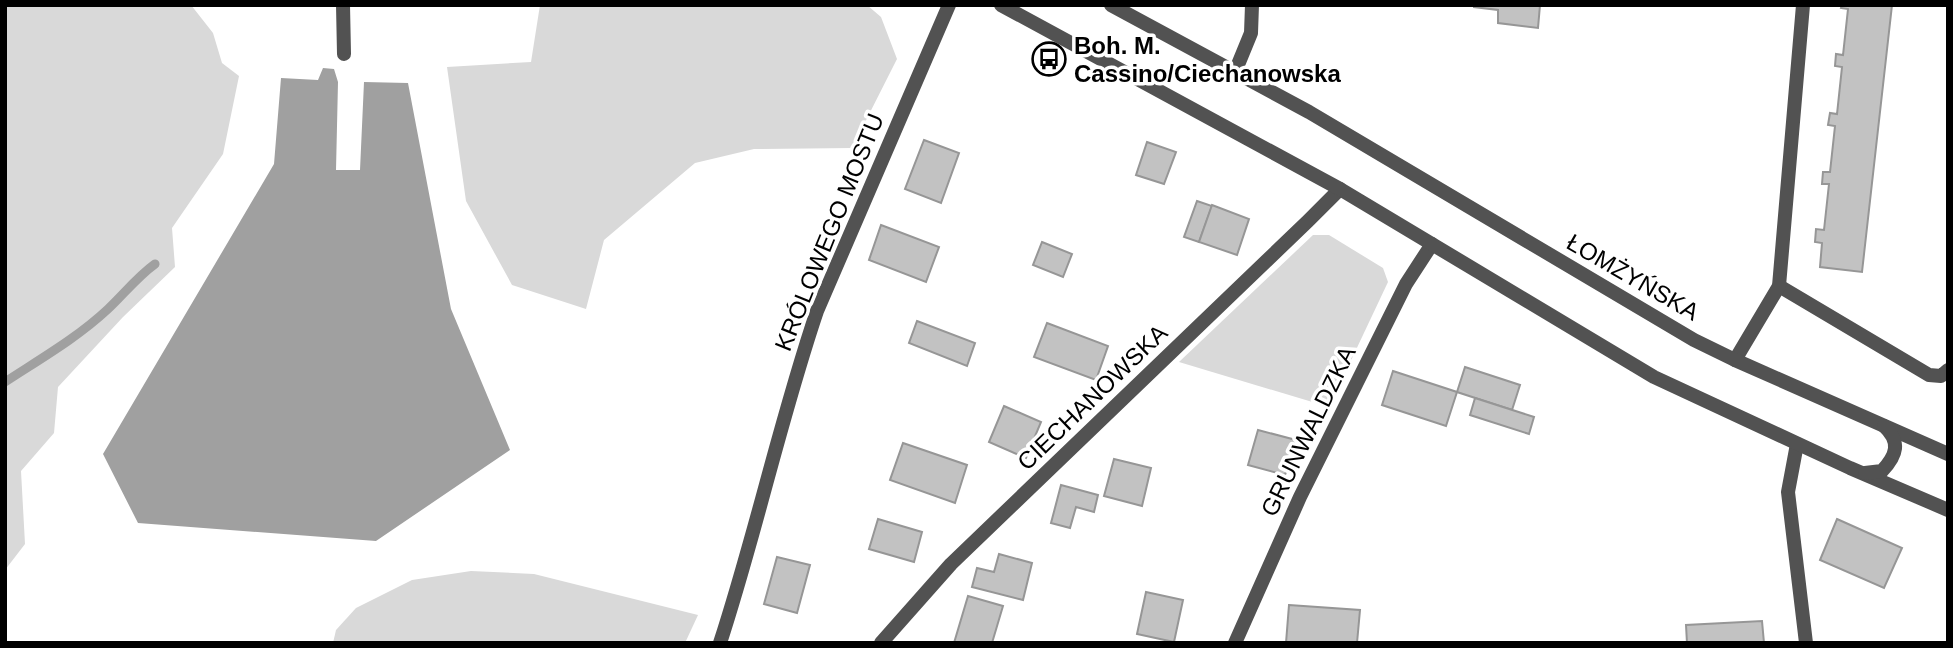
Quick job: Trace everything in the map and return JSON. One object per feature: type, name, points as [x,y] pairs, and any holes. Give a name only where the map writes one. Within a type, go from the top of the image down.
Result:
[{"type":"street","points":[[343,5],[344,54]]},
{"type":"street","name":"KRÓLOWEGO MOSTU","points":[[720,643],[741,578],[800,361],[817,311],[949,5]]},
{"type":"street","points":[[1001,5],[1340,189],[1654,377],[1850,468],[1948,510]]},
{"type":"street","name":"ŁOMŻYŃSKA","points":[[1111,5],[1309,112],[1680,332],[1735,360],[1948,454]]},
{"type":"street","points":[[1235,72],[1251,33],[1252,5]]},
{"type":"street","points":[[1735,360],[1752,327],[1779,286],[1802,5]]},
{"type":"street","name":"CIECHANOWSKA","points":[[881,643],[951,564],[1340,189]]},
{"type":"street","name":"GRUNWALDZKA","points":[[1235,643],[1300,497],[1406,284],[1432,244]]},
{"type":"street","points":[[1779,286],[1929,375],[1941,376],[1948,370]]},
{"type":"street","points":[[1850,468],[1869,474],[1882,471],[1889,463],[1896,449],[1894,435],[1882,425]]},
{"type":"street","points":[[1797,444],[1787,492],[1806,643]]},
{"type":"shaded area","points":[[5,5],[191,5],[213,33],[222,63],[239,76],[223,154],[172,228],[175,267],[123,317],[58,387],[54,433],[21,471],[25,544],[5,570]]},
{"type":"shaded area","points":[[540,5],[867,5],[881,17],[897,59],[852,148],[754,149],[695,163],[604,240],[586,309],[512,285],[466,201],[447,67],[531,62]]},
{"type":"shaded area","points":[[323,68],[334,69],[338,82],[336,170],[360,170],[364,82],[408,83],[451,309],[510,450],[376,541],[138,523],[103,454],[274,164],[281,78],[318,80]]},
{"type":"shaded area","points":[[1313,235],[1329,235],[1383,268],[1388,282],[1329,407],[1179,362]]},
{"type":"shaded area","points":[[471,571],[534,574],[698,615],[685,643],[333,643],[336,630],[356,608],[412,580]]},
{"type":"building","points":[[1474,5],[1540,5],[1538,28],[1498,23],[1498,10]]},
{"type":"building","points":[[1842,5],[1892,5],[1862,272],[1820,267],[1822,243],[1815,242],[1816,229],[1824,230],[1829,184],[1822,184],[1823,172],[1830,172],[1835,126],[1828,125],[1830,113],[1837,114],[1842,67],[1835,66],[1836,54],[1843,55],[1848,9],[1841,8]]},
{"type":"building","points":[[924,140],[959,153],[941,203],[905,189]]},
{"type":"building","points":[[1147,142],[1176,152],[1164,184],[1136,175]]},
{"type":"building","points":[[1197,201],[1212,206],[1199,242],[1184,237]]},
{"type":"building","points":[[1212,205],[1249,219],[1237,255],[1199,242]]},
{"type":"building","points":[[881,225],[939,247],[926,282],[869,260]]},
{"type":"building","points":[[1042,242],[1072,254],[1063,277],[1033,265]]},
{"type":"building","points":[[917,321],[975,343],[967,366],[909,343]]},
{"type":"building","points":[[1047,323],[1108,346],[1096,380],[1034,357]]},
{"type":"building","points":[[1465,367],[1520,385],[1512,410],[1457,392]]},
{"type":"building","points":[[1393,371],[1457,392],[1446,426],[1382,405]]},
{"type":"building","points":[[1475,398],[1534,417],[1529,434],[1470,415]]},
{"type":"building","points":[[1004,406],[1041,422],[1026,458],[989,442]]},
{"type":"building","points":[[1258,430],[1296,440],[1285,475],[1248,465]]},
{"type":"building","points":[[903,443],[967,465],[955,503],[890,480]]},
{"type":"building","points":[[1114,459],[1151,468],[1142,506],[1104,496]]},
{"type":"building","points":[[1061,485],[1098,495],[1094,512],[1076,507],[1070,528],[1051,523]]},
{"type":"building","points":[[878,519],[922,532],[914,562],[869,549]]},
{"type":"building","points":[[1837,519],[1902,548],[1884,588],[1820,560]]},
{"type":"building","points":[[999,554],[1032,563],[1023,600],[972,587],[977,568],[994,572]]},
{"type":"building","points":[[777,557],[810,565],[797,613],[764,604]]},
{"type":"building","points":[[1146,592],[1183,600],[1174,642],[1137,634]]},
{"type":"building","points":[[968,596],[1003,606],[992,643],[954,643]]},
{"type":"building","points":[[1289,605],[1360,610],[1357,643],[1286,643]]},
{"type":"building","points":[[1762,621],[1764,643],[1687,643],[1686,625]]},
{"type":"waterway","points":[[5,382],[84,329],[155,264]]},
{"type":"place","name":"Boh. M. Cassino/Ciechanowska","points":[[1049,59]]}]
